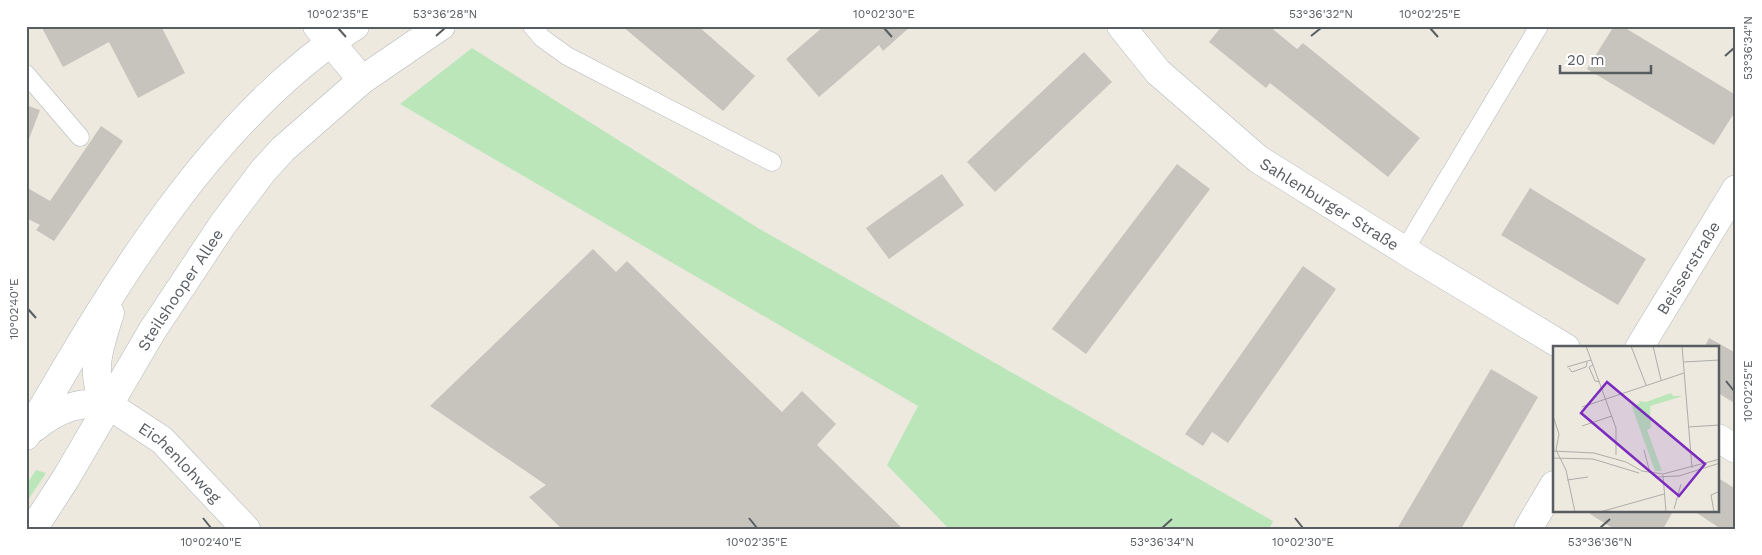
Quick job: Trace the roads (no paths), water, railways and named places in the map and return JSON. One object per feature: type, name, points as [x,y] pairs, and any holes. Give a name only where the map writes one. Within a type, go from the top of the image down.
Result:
[{"type":"main road","points":[[27,434],[120,282],[178,200],[236,130],[291,75],[324,34],[355,26]]},
{"type":"main road","name":"Steilshooper Allee","points":[[33,529],[66,478],[107,404],[191,272],[263,172],[283,149],[362,80],[441,26]]},
{"type":"main road","name":"Sahlenburger Straße","points":[[1121,26],[1158,72],[1258,159],[1404,251],[1563,346]]},
{"type":"main road","points":[[324,34],[362,80]]},
{"type":"main road","name":"Beisserstraße","points":[[1639,346],[1736,189]]},
{"type":"main road","points":[[107,404],[97,384],[98,357],[120,282]]},
{"type":"main road","points":[[27,434],[44,420],[64,409],[90,402],[107,404]]},
{"type":"main road","name":"Eichenlohweg","points":[[107,404],[162,440],[246,529]]},
{"type":"main road","points":[[1720,439],[1736,449]]},
{"type":"main road","points":[[1528,529],[1553,487]]},
{"type":"lane","points":[[532,26],[542,38],[567,56],[772,162]]},
{"type":"lane","points":[[1404,251],[1539,26]]},
{"type":"lane","points":[[26,74],[80,137]]}]
